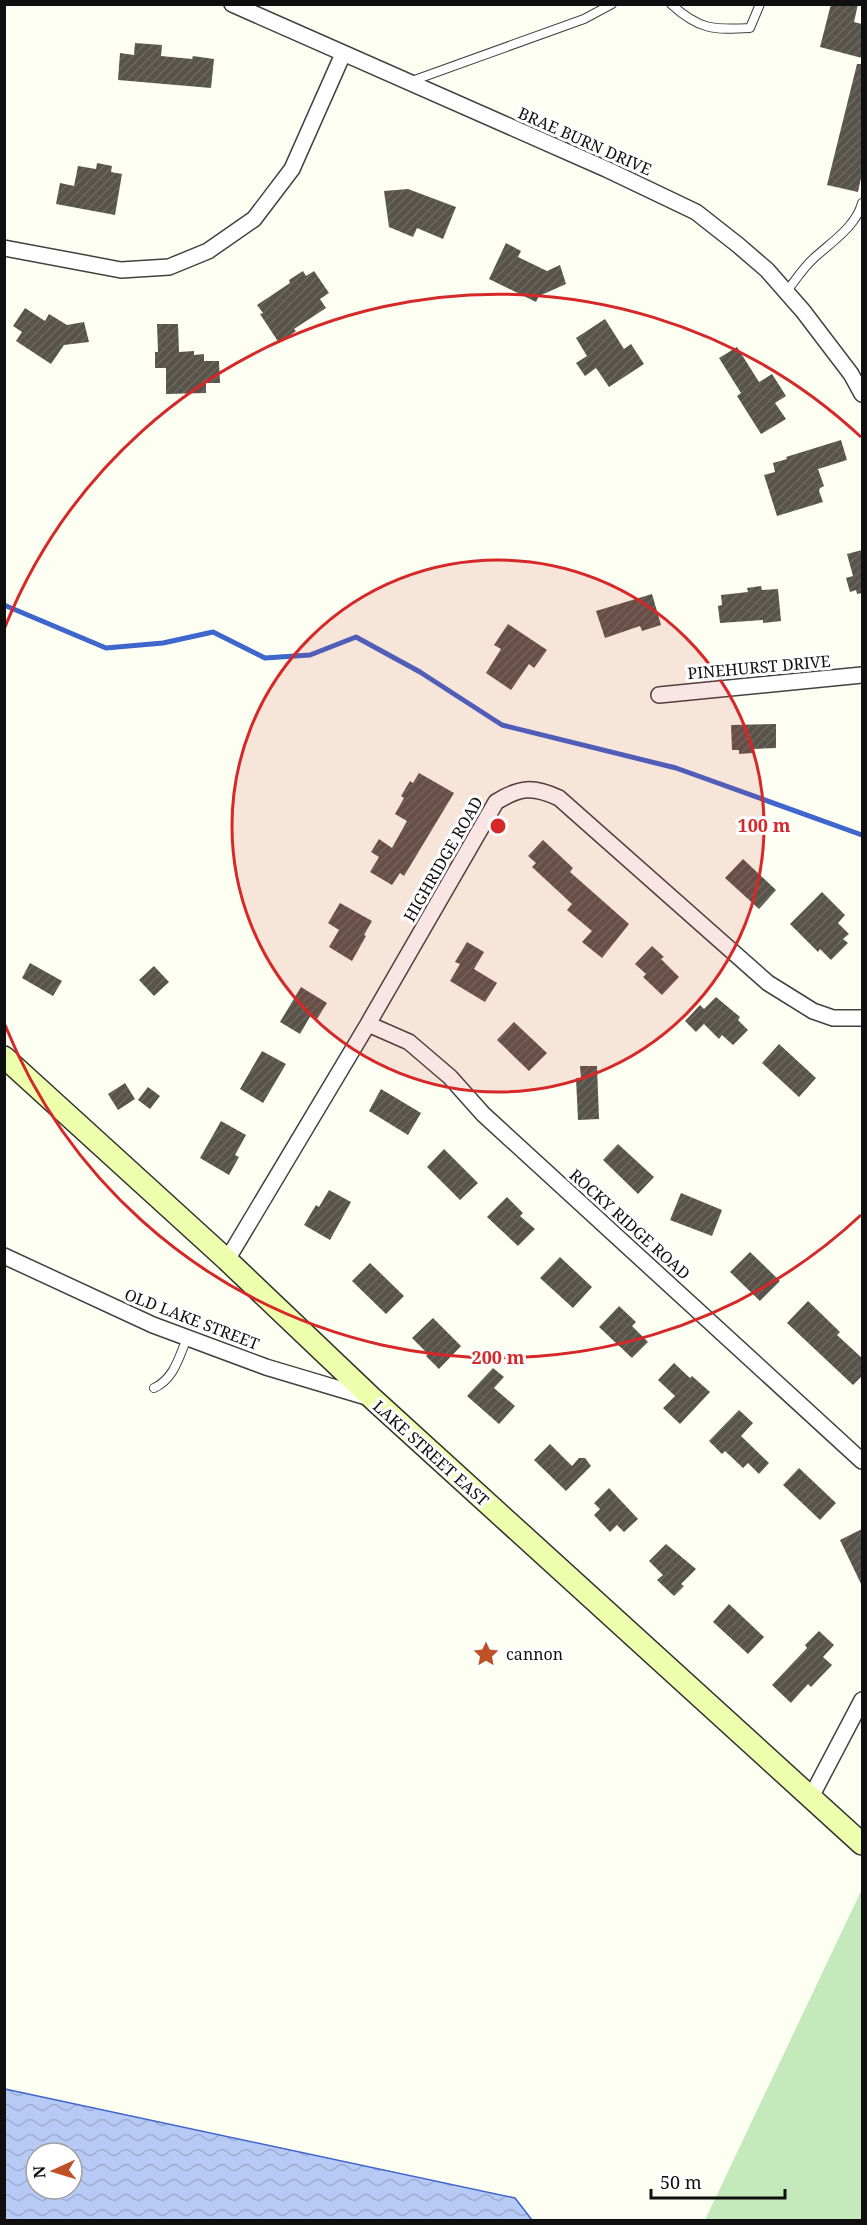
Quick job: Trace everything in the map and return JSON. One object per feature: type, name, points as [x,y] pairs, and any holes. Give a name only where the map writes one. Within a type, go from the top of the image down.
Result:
[{"type":"main road","name":"LAKE STREET EAST","points":[[4,1057],[227,1260],[373,1399],[862,1844]]},
{"type":"street","name":"BRAE BURN DRIVE","points":[[232,4],[606,169],[696,212],[767,270],[851,374],[862,394]]},
{"type":"street","points":[[4,248],[121,270],[168,267],[208,251],[254,219],[292,169],[343,54]]},
{"type":"street","name":"PINEHURST DRIVE","points":[[659,695],[862,675]]},
{"type":"street","name":"HIGHRIDGE ROAD","points":[[227,1260],[368,1024],[496,802],[514,791],[541,790],[559,798],[768,983],[813,1011],[833,1018],[862,1018]]},
{"type":"street","name":"ROCKY RIDGE ROAD","points":[[368,1024],[409,1042],[450,1077],[483,1114],[862,1461]]},
{"type":"street","name":"OLD LAKE STREET","points":[[4,1256],[100,1302],[187,1338],[266,1367],[373,1399]]},
{"type":"street","points":[[811,1797],[862,1700]]},
{"type":"lane","points":[[408,82],[573,23],[612,4]]},
{"type":"lane","points":[[671,4],[691,21],[713,30],[750,28],[760,4]]},
{"type":"lane","points":[[786,292],[811,260],[838,237],[861,211],[862,203]]},
{"type":"lane","points":[[154,1388],[169,1378],[187,1338]]},
{"type":"green space","points":[[862,1889],[862,2220],[705,2220]]},
{"type":"water","points":[[5,2089],[515,2198],[532,2220],[5,2220]]},
{"type":"building","points":[[831,4],[858,4],[854,22],[862,24],[862,58],[820,47]]},
{"type":"building","points":[[135,43],[162,45],[161,56],[192,59],[193,56],[214,59],[211,88],[118,80],[120,53],[134,55]]},
{"type":"building","points":[[857,64],[862,64],[862,173],[858,192],[827,185]]},
{"type":"building","points":[[97,163],[112,166],[111,172],[122,174],[115,215],[56,204],[60,183],[74,186],[78,166],[96,169]]},
{"type":"building","points":[[408,189],[456,207],[443,239],[417,228],[413,237],[389,227],[384,191]]},
{"type":"building","points":[[506,243],[521,251],[518,257],[547,271],[560,265],[566,284],[539,296],[536,302],[489,279]]},
{"type":"building","points":[[303,271],[306,276],[314,271],[329,293],[320,299],[326,308],[294,329],[296,331],[279,343],[260,314],[263,313],[257,305],[290,283],[289,280]]},
{"type":"building","points":[[25,308],[45,321],[49,314],[67,325],[84,322],[89,342],[64,345],[51,364],[16,341],[22,332],[13,326]]},
{"type":"building","points":[[605,319],[624,349],[631,344],[644,364],[609,387],[596,368],[585,376],[576,363],[587,356],[576,338]]},
{"type":"building","points":[[157,324],[178,324],[179,352],[194,351],[194,355],[204,354],[204,361],[219,361],[220,383],[206,383],[206,393],[166,394],[166,368],[155,368],[155,352],[158,352]]},
{"type":"building","points":[[737,347],[759,382],[772,374],[786,396],[775,403],[786,419],[761,434],[737,396],[741,393],[719,358]]},
{"type":"building","points":[[841,440],[847,460],[818,469],[824,486],[819,491],[823,502],[777,516],[764,475],[775,472],[773,463]]},
{"type":"building","points":[[862,550],[862,593],[857,594],[856,590],[850,592],[846,578],[853,576],[847,554]]},
{"type":"building","points":[[761,586],[762,590],[778,589],[781,621],[720,623],[718,606],[722,605],[721,595],[748,592],[747,588]]},
{"type":"building","points":[[652,594],[661,625],[642,631],[640,626],[605,638],[596,611]]},
{"type":"building","points":[[508,624],[547,650],[534,668],[529,664],[511,690],[486,673],[501,649],[494,645]]},
{"type":"building","points":[[776,724],[776,748],[753,749],[753,753],[739,754],[739,750],[732,750],[731,725]]},
{"type":"building","points":[[419,773],[454,793],[404,876],[400,873],[392,885],[370,872],[379,857],[371,852],[379,839],[392,848],[407,821],[395,814],[404,798],[401,796],[410,781],[413,783]]},
{"type":"building","points":[[543,840],[573,868],[570,872],[629,924],[602,958],[582,942],[592,931],[567,910],[572,904],[532,867],[536,863],[528,856]]},
{"type":"building","points":[[743,859],[776,890],[759,909],[725,878]]},
{"type":"building","points":[[822,892],[845,915],[838,923],[849,934],[843,939],[848,943],[831,960],[820,949],[818,952],[790,924]]},
{"type":"building","points":[[340,903],[372,921],[352,961],[329,947],[339,930],[328,923]]},
{"type":"building","points":[[467,942],[484,952],[474,969],[497,983],[485,1002],[450,981],[460,964],[455,962]]},
{"type":"building","points":[[652,946],[664,957],[661,959],[679,977],[662,995],[643,977],[646,974],[635,964]]},
{"type":"building","points":[[30,963],[62,981],[53,996],[22,978]]},
{"type":"building","points":[[154,966],[169,982],[154,996],[139,980]]},
{"type":"building","points":[[301,987],[327,1003],[317,1019],[311,1015],[300,1034],[280,1022]]},
{"type":"building","points":[[716,997],[740,1017],[738,1020],[748,1030],[733,1045],[722,1035],[719,1039],[704,1024],[696,1032],[685,1021],[700,1005],[704,1009]]},
{"type":"building","points":[[514,1022],[547,1053],[529,1071],[497,1040]]},
{"type":"building","points":[[779,1044],[816,1078],[799,1097],[762,1063]]},
{"type":"building","points":[[262,1051],[286,1064],[263,1103],[240,1089]]},
{"type":"building","points":[[580,1066],[597,1066],[599,1119],[578,1120],[576,1078],[581,1078]]},
{"type":"building","points":[[125,1083],[135,1099],[118,1110],[108,1094]]},
{"type":"building","points":[[148,1087],[160,1096],[150,1109],[138,1100]]},
{"type":"building","points":[[381,1089],[421,1113],[408,1135],[369,1111]]},
{"type":"building","points":[[221,1121],[246,1135],[235,1155],[239,1157],[229,1175],[200,1158]]},
{"type":"building","points":[[618,1144],[654,1177],[638,1194],[603,1160]]},
{"type":"building","points":[[444,1149],[478,1183],[460,1200],[427,1167]]},
{"type":"building","points":[[329,1190],[351,1202],[330,1240],[304,1225],[316,1205],[319,1207]]},
{"type":"building","points":[[681,1193],[722,1210],[712,1236],[670,1220]]},
{"type":"building","points":[[507,1197],[523,1213],[520,1216],[535,1229],[518,1246],[487,1217]]},
{"type":"building","points":[[750,1252],[780,1281],[760,1301],[730,1272]]},
{"type":"building","points":[[560,1257],[592,1287],[573,1308],[540,1278]]},
{"type":"building","points":[[370,1263],[404,1296],[386,1314],[352,1281]]},
{"type":"building","points":[[808,1301],[840,1332],[837,1335],[862,1358],[862,1376],[853,1385],[787,1323]]},
{"type":"building","points":[[619,1306],[636,1322],[632,1326],[648,1342],[632,1358],[599,1327]]},
{"type":"building","points":[[433,1318],[461,1346],[439,1369],[412,1338]]},
{"type":"building","points":[[674,1363],[710,1392],[680,1424],[663,1408],[675,1396],[658,1380]]},
{"type":"building","points":[[493,1368],[504,1377],[494,1388],[515,1406],[499,1424],[467,1396]]},
{"type":"building","points":[[739,1410],[753,1423],[741,1436],[769,1463],[759,1474],[748,1463],[743,1468],[725,1451],[722,1454],[709,1441]]},
{"type":"building","points":[[550,1444],[572,1466],[579,1458],[585,1458],[591,1466],[566,1491],[534,1460]]},
{"type":"building","points":[[799,1468],[836,1503],[820,1520],[783,1485]]},
{"type":"building","points":[[609,1488],[638,1519],[624,1532],[617,1525],[610,1532],[594,1515],[600,1509],[594,1503]]},
{"type":"building","points":[[862,1529],[862,1586],[840,1540]]},
{"type":"building","points":[[666,1544],[696,1569],[681,1584],[684,1586],[674,1596],[657,1580],[663,1575],[649,1561]]},
{"type":"building","points":[[729,1604],[764,1637],[748,1654],[713,1622]]},
{"type":"building","points":[[819,1631],[834,1645],[823,1657],[832,1665],[811,1687],[808,1684],[791,1703],[772,1685],[807,1648],[805,1645]]},
{"type":"waterway","points":[[4,605],[106,648],[163,643],[213,632],[265,658],[310,655],[356,637],[420,672],[502,725],[676,768],[862,835]]},
{"type":"place","name":"cannon","points":[[486,1654]]}]
